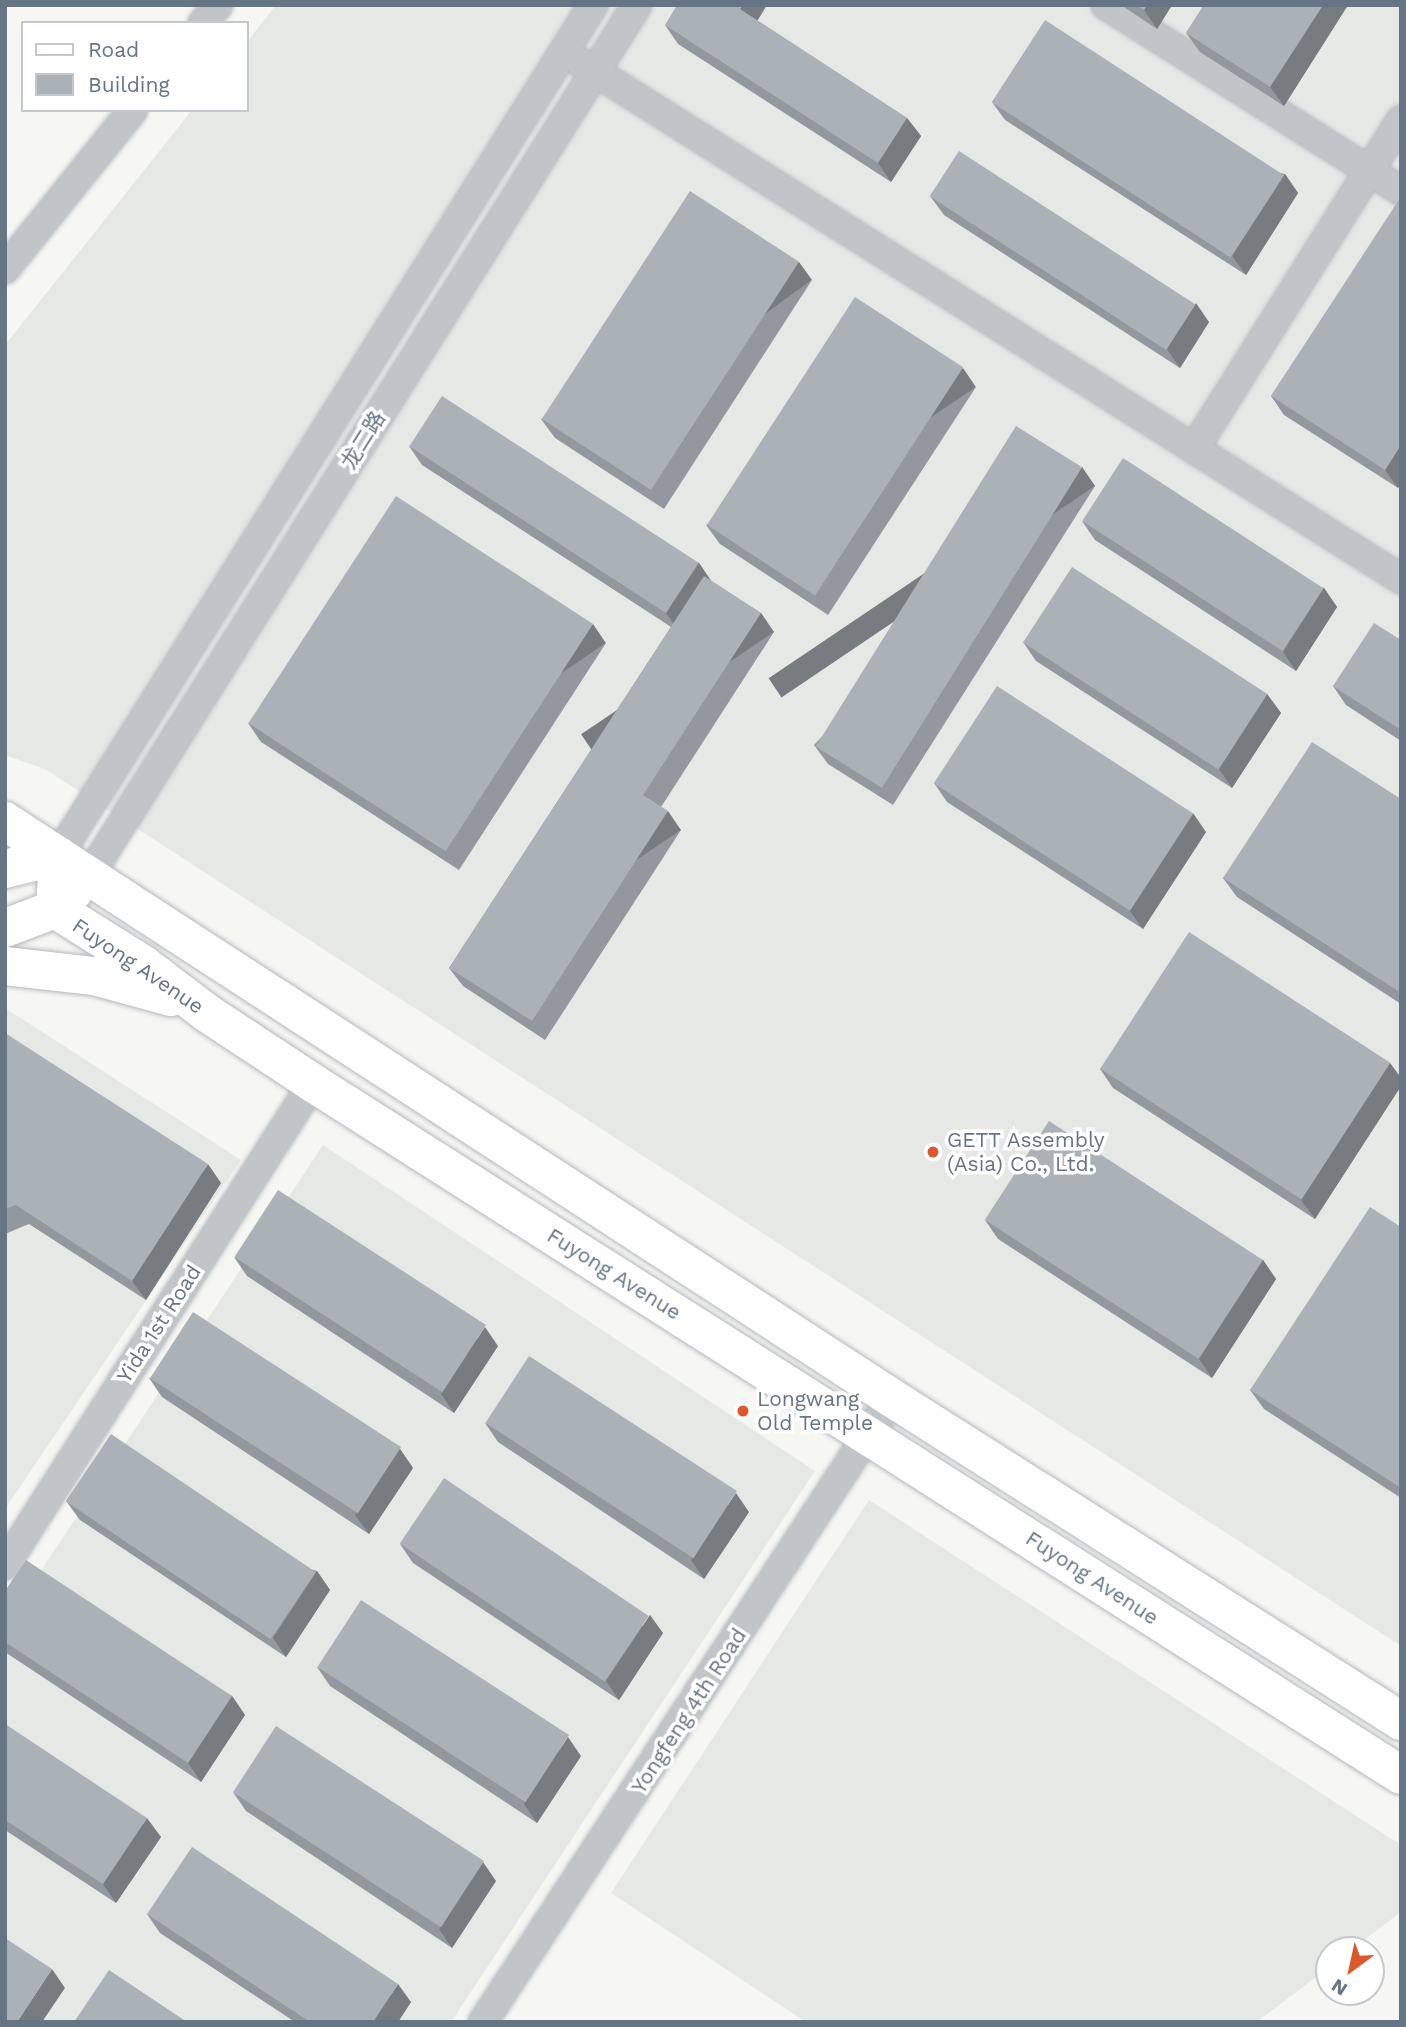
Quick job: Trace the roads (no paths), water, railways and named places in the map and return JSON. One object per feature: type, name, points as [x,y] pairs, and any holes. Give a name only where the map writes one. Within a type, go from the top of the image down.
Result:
[{"type":"main road","points":[[5,821],[74,866]]},
{"type":"main road","points":[[5,869],[74,866]]},
{"type":"main road","name":"Fuyong Avenue","points":[[1401,1721],[892,1398],[74,866],[54,909],[144,965],[207,1013],[313,1083],[1401,1775]]},
{"type":"main road","points":[[5,928],[54,909]]},
{"type":"main road","points":[[5,966],[61,971],[117,981],[157,992],[207,1013]]},
{"type":"street","points":[[206,21],[218,5]]},
{"type":"street","name":"龙二路","points":[[74,866],[593,5]]},
{"type":"street","name":"龙二路","points":[[74,866],[637,5]]},
{"type":"street","points":[[1106,5],[1401,191]]},
{"type":"street","points":[[564,52],[1401,579]]},
{"type":"street","points":[[5,270],[131,112]]},
{"type":"street","points":[[1194,449],[1401,120]]},
{"type":"street","name":"Yida 1st Road","points":[[5,1565],[313,1083]]},
{"type":"street","name":"Yongfeng 4th Road","points":[[483,2022],[892,1398]]},
{"type":"place","name":"GETT Assembly (Asia) Co., Ltd.","points":[[933,1152]]},
{"type":"place","name":"Longwang Old Temple","points":[[743,1411]]}]
